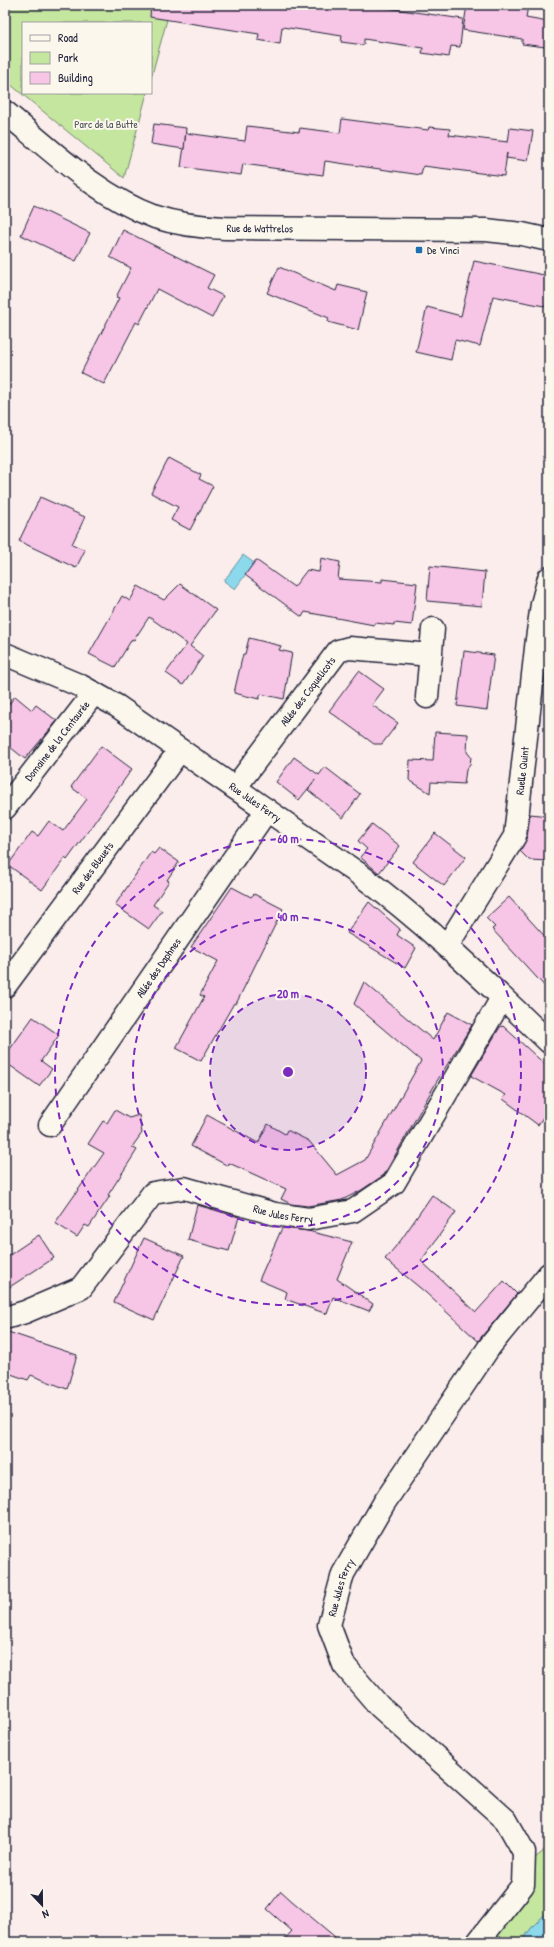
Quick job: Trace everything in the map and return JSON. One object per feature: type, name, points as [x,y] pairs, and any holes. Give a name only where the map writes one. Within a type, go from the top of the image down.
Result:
[{"type":"street","name":"Rue de Wattrelos","points":[[5,112],[69,164],[115,198],[150,215],[178,222],[202,227],[225,228],[486,230],[522,234],[549,240]]},
{"type":"street","name":"Ruelle Quint","points":[[446,946],[515,836],[536,639],[549,578]]},
{"type":"street","points":[[427,697],[433,629]]},
{"type":"street","name":"Allée des Coquelicots","points":[[235,788],[338,651],[349,648],[431,655]]},
{"type":"street","name":"Rue Jules Ferry","points":[[5,654],[94,693],[117,706],[388,895],[446,946],[549,1042]]},
{"type":"street","name":"Domaine de la Centaurée","points":[[5,808],[94,693]]},
{"type":"street","name":"Rue des Bleuets","points":[[5,986],[180,750]]},
{"type":"street","name":"Allée des Daphnes","points":[[50,1124],[267,810]]},
{"type":"street","name":"Rue Jules Ferry","points":[[5,1318],[25,1312],[81,1288],[153,1193],[184,1188],[275,1214],[308,1219],[353,1211],[394,1183],[502,998]]},
{"type":"street","name":"Rue Jules Ferry","points":[[478,1942],[523,1885],[524,1852],[506,1820],[379,1706],[344,1664],[329,1625],[343,1574],[384,1503],[490,1346],[549,1274]]},
{"type":"green space","name":"Parc de la Butte","points":[[5,5],[171,5],[152,74],[152,22],[22,22],[22,94],[5,80]]},
{"type":"green space","name":"Parc de la Butte","points":[[22,94],[147,94],[124,178]]},
{"type":"green space","points":[[549,1847],[549,1910],[533,1926],[521,1942],[488,1942],[517,1872]]},
{"type":"water","points":[[243,555],[254,563],[235,589],[224,581]]},
{"type":"water","points":[[549,1910],[549,1942],[521,1942],[533,1926]]},
{"type":"building","points":[[151,5],[366,5],[463,19],[460,47],[451,46],[449,57],[422,53],[423,48],[364,39],[364,45],[341,42],[342,36],[282,27],[280,44],[258,40],[259,34],[150,17]]},
{"type":"building","points":[[467,5],[528,5],[526,18],[548,22],[545,47],[522,44],[522,39],[463,30]]},
{"type":"building","points":[[342,119],[428,130],[429,127],[450,129],[449,135],[508,142],[510,128],[533,131],[528,161],[506,158],[504,176],[423,166],[421,175],[325,161],[323,175],[243,164],[241,175],[181,167],[186,133],[245,141],[247,126],[299,132],[300,128],[340,133]]},
{"type":"building","points":[[154,124],[186,128],[184,149],[151,144]]},
{"type":"building","points":[[34,206],[90,233],[76,261],[21,235]]},
{"type":"building","points":[[123,230],[214,275],[207,288],[223,296],[212,318],[157,289],[139,324],[136,322],[104,384],[81,373],[119,298],[116,297],[131,268],[110,257]]},
{"type":"building","points":[[474,261],[549,276],[549,307],[493,296],[480,346],[455,340],[451,360],[416,352],[427,307],[461,316]]},
{"type":"building","points":[[279,267],[336,291],[338,285],[367,292],[358,330],[328,322],[329,318],[267,293]]},
{"type":"building","points":[[169,458],[201,475],[199,479],[213,486],[190,530],[171,520],[178,507],[151,493]]},
{"type":"building","points":[[40,497],[85,517],[72,544],[85,550],[76,568],[19,541]]},
{"type":"building","points":[[321,558],[340,562],[338,579],[382,582],[382,579],[417,583],[412,625],[375,623],[374,625],[305,612],[302,617],[245,575],[256,560],[294,587],[307,570],[319,572]]},
{"type":"building","points":[[430,566],[485,572],[482,606],[427,601]]},
{"type":"building","points":[[180,584],[216,610],[190,646],[203,656],[183,685],[166,673],[187,644],[149,617],[134,640],[132,639],[115,667],[89,654],[122,596],[130,601],[138,586],[164,600]]},
{"type":"building","points":[[249,638],[281,646],[279,650],[292,653],[284,699],[261,694],[259,699],[234,693],[243,654],[245,654]]},
{"type":"building","points":[[464,651],[494,655],[487,710],[457,706]]},
{"type":"building","points":[[359,671],[384,689],[372,705],[398,723],[382,744],[374,744],[329,711]]},
{"type":"building","points":[[15,696],[32,710],[36,705],[57,721],[25,759],[5,743],[5,709]]},
{"type":"building","points":[[435,732],[468,734],[467,752],[471,757],[470,765],[466,770],[464,784],[431,782],[430,793],[409,780],[410,760],[433,761]]},
{"type":"building","points":[[101,746],[132,769],[67,860],[65,858],[42,890],[8,865],[32,832],[38,836],[49,821],[63,831],[87,799],[71,787]]},
{"type":"building","points":[[294,757],[319,775],[325,767],[360,794],[343,818],[308,790],[315,780],[299,800],[276,782]]},
{"type":"building","points":[[530,814],[549,816],[549,861],[529,860],[520,851],[527,838]]},
{"type":"building","points":[[372,824],[400,846],[379,873],[360,857],[367,849],[358,841]]},
{"type":"building","points":[[435,833],[466,857],[444,886],[413,862]]},
{"type":"building","points":[[159,848],[179,862],[167,880],[169,881],[153,905],[162,911],[149,929],[115,905],[151,852],[154,854]]},
{"type":"building","points":[[232,887],[251,897],[254,894],[283,909],[236,1004],[234,1003],[201,1061],[176,1048],[204,997],[200,995],[218,961],[191,947]]},
{"type":"building","points":[[509,897],[549,941],[549,991],[492,929],[495,927],[486,918]]},
{"type":"building","points":[[369,902],[400,929],[397,935],[416,948],[405,968],[347,933]]},
{"type":"building","points":[[364,982],[433,1040],[448,1012],[472,1025],[437,1081],[384,1175],[360,1191],[342,1200],[308,1206],[291,1204],[281,1199],[286,1189],[229,1163],[228,1166],[191,1146],[207,1115],[258,1143],[268,1124],[285,1134],[287,1130],[309,1141],[337,1175],[365,1160],[421,1061],[354,1004]]},
{"type":"building","points":[[33,1017],[59,1035],[41,1061],[52,1069],[39,1086],[5,1062],[5,1056]]},
{"type":"building","points":[[503,1026],[549,1068],[549,1108],[538,1125],[503,1099],[506,1095],[471,1076],[500,1027]]},
{"type":"building","points":[[115,1110],[129,1118],[139,1115],[142,1133],[132,1147],[137,1150],[108,1195],[110,1196],[89,1227],[85,1225],[77,1237],[55,1223],[104,1153],[88,1144],[103,1121],[107,1123]]},
{"type":"building","points":[[432,1195],[456,1212],[421,1261],[476,1312],[504,1281],[517,1294],[478,1341],[425,1292],[385,1259],[401,1240]]},
{"type":"building","points":[[197,1205],[239,1217],[229,1251],[188,1240]]},
{"type":"building","points":[[282,1228],[308,1231],[352,1242],[337,1279],[373,1304],[369,1311],[333,1297],[327,1314],[285,1299],[287,1292],[259,1280]]},
{"type":"building","points":[[39,1235],[54,1258],[5,1290],[5,1258]]},
{"type":"building","points":[[144,1238],[184,1256],[154,1320],[114,1302]]},
{"type":"building","points":[[5,1331],[77,1355],[67,1389],[31,1375],[28,1380],[5,1372]]},
{"type":"building","points":[[281,1891],[341,1942],[282,1942],[292,1931],[267,1909]]},
{"type":"place","name":"De Vinci","points":[[419,250]]}]
